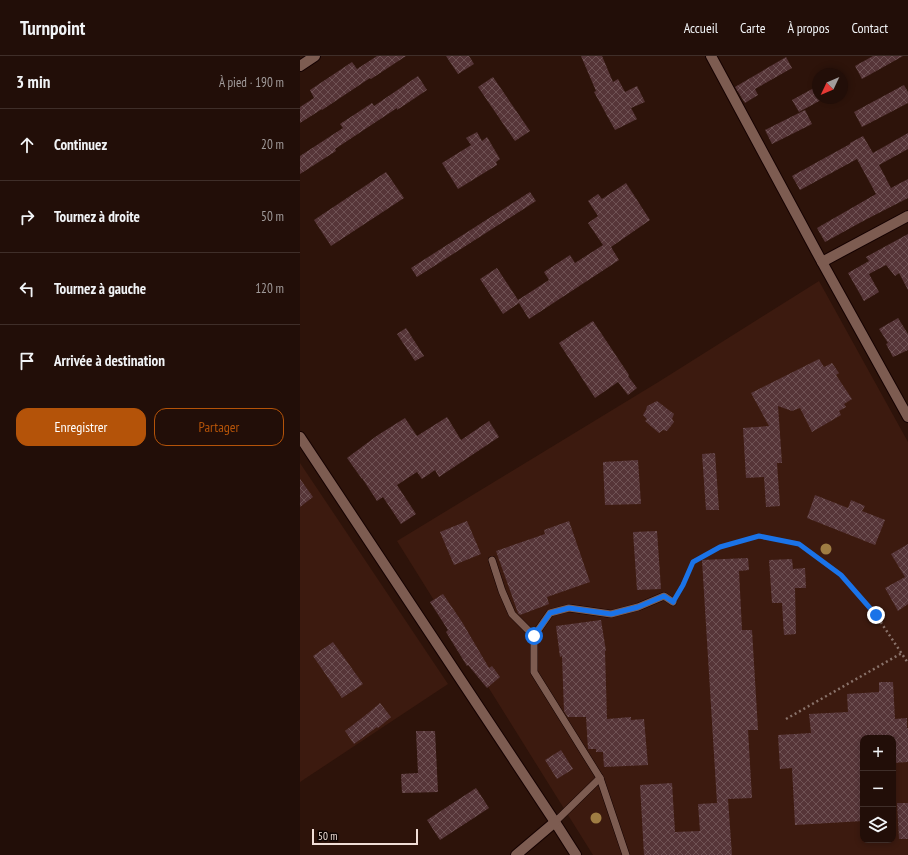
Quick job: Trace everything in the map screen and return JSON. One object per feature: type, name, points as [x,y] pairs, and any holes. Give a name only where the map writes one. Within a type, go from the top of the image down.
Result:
[{"type":"street","points":[[300,66],[315,56]]},
{"type":"street","points":[[711,56],[822,262],[908,417]]},
{"type":"street","points":[[822,262],[908,216]]},
{"type":"street","points":[[300,437],[576,855]]},
{"type":"street","points":[[516,855],[555,822]]},
{"type":"lane","points":[[492,560],[502,591],[512,614],[534,636]]},
{"type":"lane","points":[[626,855],[600,778],[534,672],[534,636],[550,613],[569,608],[611,614],[638,607],[664,596],[673,602]]},
{"type":"lane","points":[[555,822],[600,778]]},
{"type":"path","points":[[673,602],[683,585],[693,562],[720,547],[759,536],[799,544],[841,575],[876,615],[908,663]]},
{"type":"path","points":[[786,719],[902,653]]},
{"type":"shaded area","points":[[819,281],[908,442],[908,855],[593,855],[397,541],[660,381]]},
{"type":"shaded area","points":[[300,463],[448,684],[300,782]]},
{"type":"building","points":[[377,56],[406,56],[300,123],[300,107],[314,98],[310,90],[352,62],[357,69]]},
{"type":"building","points":[[446,56],[469,56],[474,64],[458,74]]},
{"type":"building","points":[[581,56],[602,56],[613,82],[618,79],[625,92],[637,86],[645,102],[631,108],[637,119],[615,130],[594,92],[596,91]]},
{"type":"building","points":[[873,56],[903,56],[862,79],[855,66]]},
{"type":"building","points":[[786,57],[792,68],[755,89],[758,95],[745,103],[735,87]]},
{"type":"building","points":[[418,76],[427,90],[335,149],[336,151],[300,174],[300,156],[343,128],[340,124],[372,103],[374,106]]},
{"type":"building","points":[[493,77],[530,131],[515,141],[478,87]]},
{"type":"building","points":[[904,85],[908,92],[908,103],[862,127],[854,112]]},
{"type":"building","points":[[812,89],[812,104],[814,104],[799,112],[792,100]]},
{"type":"building","points":[[805,110],[812,124],[772,144],[765,130]]},
{"type":"building","points":[[477,132],[482,141],[487,137],[500,159],[496,162],[497,165],[458,189],[442,163],[471,145],[466,138]]},
{"type":"building","points":[[908,133],[908,149],[879,165],[891,188],[908,179],[908,198],[825,242],[817,228],[876,194],[857,159],[800,190],[792,176],[863,136],[873,153]]},
{"type":"building","points":[[386,172],[404,198],[331,246],[314,220]]},
{"type":"building","points":[[626,183],[650,220],[611,247],[619,260],[529,319],[519,303],[503,314],[480,279],[497,268],[518,300],[549,280],[544,272],[570,255],[575,263],[603,245],[588,223],[598,216],[588,201],[598,194],[602,199]]},
{"type":"building","points":[[530,192],[536,201],[417,277],[411,268]]},
{"type":"building","points":[[908,234],[908,290],[899,273],[895,276],[886,265],[869,274],[879,292],[864,301],[848,273],[869,261],[866,257]]},
{"type":"building","points":[[898,318],[908,334],[908,350],[893,357],[886,344],[888,343],[879,329]]},
{"type":"building","points":[[593,321],[637,388],[628,395],[618,382],[595,398],[559,343]]},
{"type":"building","points":[[406,328],[424,356],[415,361],[397,334]]},
{"type":"building","points":[[819,359],[824,367],[832,363],[839,373],[836,375],[852,399],[844,404],[846,407],[839,411],[841,415],[812,432],[800,408],[792,411],[778,406],[782,463],[777,463],[780,506],[766,507],[764,477],[746,478],[743,428],[769,426],[751,393]]},
{"type":"building","points":[[657,401],[674,414],[672,419],[674,422],[667,431],[663,430],[659,433],[645,421],[647,419],[643,415],[647,406]]},
{"type":"building","points":[[447,417],[461,440],[489,421],[499,437],[439,477],[435,470],[422,479],[417,472],[397,485],[416,514],[401,524],[383,497],[377,501],[347,458],[378,435],[405,418],[417,436]]},
{"type":"building","points":[[715,453],[719,510],[706,510],[702,454]]},
{"type":"building","points":[[638,460],[641,504],[605,505],[603,462]]},
{"type":"building","points":[[300,479],[313,497],[300,507]]},
{"type":"building","points":[[815,495],[848,508],[851,500],[865,506],[862,511],[885,520],[875,545],[807,518]]},
{"type":"building","points":[[467,521],[481,554],[454,565],[440,532]]},
{"type":"building","points":[[569,521],[590,582],[547,597],[549,604],[520,615],[496,551],[545,534],[544,530]]},
{"type":"building","points":[[657,531],[661,589],[637,590],[633,532]]},
{"type":"building","points":[[908,544],[908,604],[898,611],[885,588],[905,577],[891,554]]},
{"type":"building","points":[[748,558],[749,570],[739,571],[742,630],[752,630],[758,730],[748,730],[752,798],[728,799],[732,855],[644,855],[640,785],[672,783],[675,832],[700,831],[698,804],[717,803],[702,560]]},
{"type":"building","points":[[792,559],[793,569],[805,568],[806,588],[795,588],[796,634],[784,635],[782,603],[772,603],[769,560]]},
{"type":"building","points":[[443,594],[462,622],[489,668],[492,666],[500,677],[487,688],[468,665],[467,666],[446,632],[448,630],[430,602]]},
{"type":"building","points":[[601,620],[606,651],[607,719],[631,717],[631,720],[644,719],[648,765],[604,767],[603,752],[596,752],[596,749],[588,749],[586,717],[568,717],[564,711],[562,656],[560,657],[556,626]]},
{"type":"building","points":[[333,642],[363,684],[342,698],[313,656]]},
{"type":"building","points":[[879,682],[893,682],[895,719],[907,718],[908,762],[896,763],[896,735],[860,735],[860,821],[795,825],[792,768],[780,769],[778,735],[811,733],[809,714],[848,712],[847,694],[879,692]]},
{"type":"building","points":[[380,703],[391,717],[378,728],[377,727],[354,744],[345,731]]},
{"type":"building","points":[[416,731],[435,731],[438,792],[402,793],[401,774],[418,773]]},
{"type":"building","points":[[561,750],[573,769],[557,779],[545,760]]},
{"type":"building","points":[[476,788],[489,808],[440,840],[427,820]]},
{"type":"building","points":[[897,803],[908,803],[908,839],[899,839]]},
{"type":"route","points":[[534,636],[550,613],[569,608],[611,614],[638,607],[664,596],[673,602],[683,585],[693,562],[720,547],[759,536],[799,544],[841,575],[876,615]]}]
